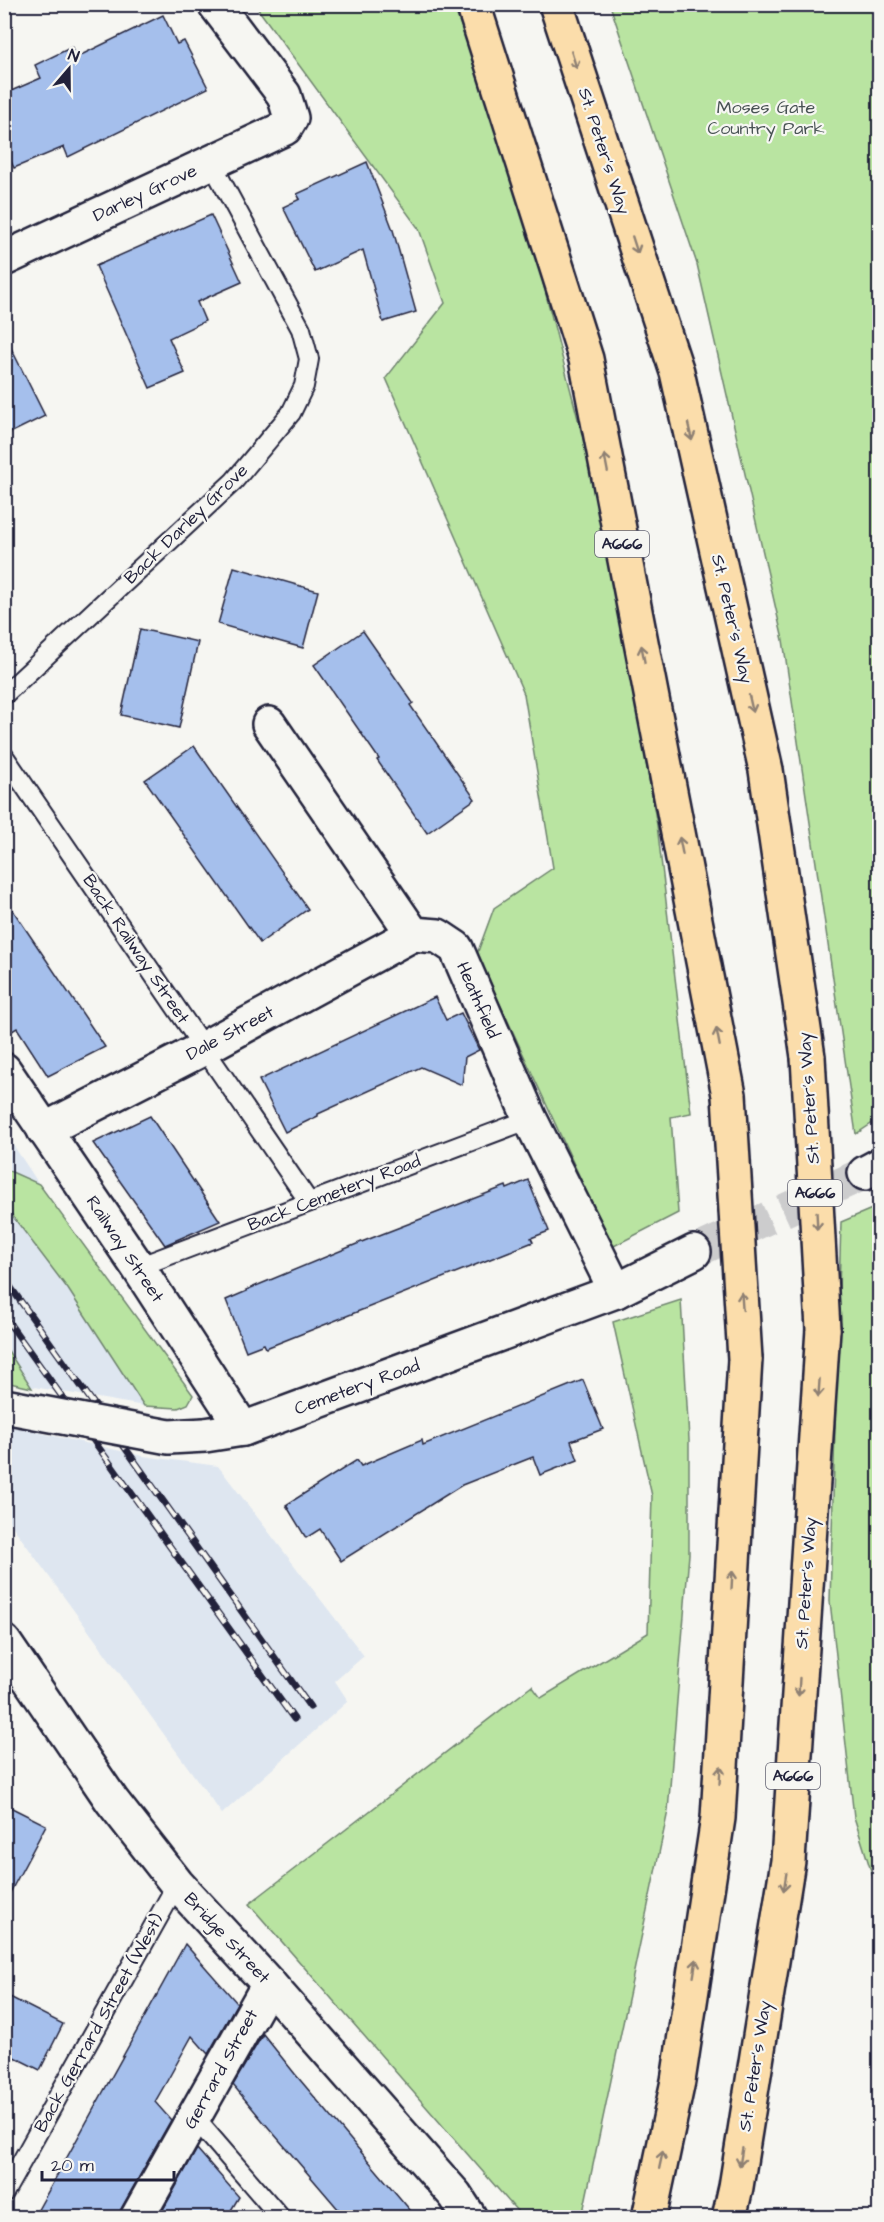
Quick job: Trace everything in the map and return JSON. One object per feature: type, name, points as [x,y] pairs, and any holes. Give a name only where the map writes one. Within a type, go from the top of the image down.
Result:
[{"type":"highway","name":"A666","points":[[473,4],[586,359],[729,1095],[745,1359],[718,1818],[678,2081],[649,2217]]},
{"type":"highway","name":"St. Peter's Way","points":[[556,4],[677,372],[766,770],[808,1058],[823,1329],[788,1861],[736,2187],[729,2217]]},
{"type":"street","name":"Darley Grove","points":[[4,259],[285,128],[291,118],[284,95],[215,4]]},
{"type":"street","points":[[269,724],[413,934]]},
{"type":"street","name":"Dale Street","points":[[44,1130],[204,1048],[413,934]]},
{"type":"street","name":"Heathfield","points":[[413,934],[438,936],[456,948],[530,1119],[616,1291]]},
{"type":"street","name":"Railway Street","points":[[4,1070],[138,1268],[243,1429]]},
{"type":"street","name":"Cemetery Road","points":[[4,1406],[169,1437],[206,1435],[243,1429],[616,1291],[694,1252]]},
{"type":"street","name":"Bridge Street","points":[[4,1642],[112,1801],[177,1884],[269,1984],[455,2195],[470,2217]]},
{"type":"street","name":"Gerrard Street","points":[[137,2217],[269,1984]]},
{"type":"lane","name":"Back Darley Grove","points":[[4,695],[234,481],[291,414],[304,386],[309,359],[301,329],[211,162]]},
{"type":"lane","name":"Back Railway Street","points":[[4,756],[309,1202]]},
{"type":"lane","name":"Back Cemetery Road","points":[[138,1268],[530,1119]]},
{"type":"lane","name":"Back Gerrard Street (West)","points":[[4,2193],[177,1884]]},
{"type":"lane","points":[[194,2117],[281,2217]]},
{"type":"shaded area","points":[[4,1131],[39,1184],[193,1395],[188,1404],[178,1408],[144,1406],[5,1382]]},
{"type":"shaded area","points":[[5,1425],[143,1456],[218,1466],[364,1656],[335,1681],[348,1701],[222,1814],[5,1516]]},
{"type":"green space","points":[[255,5],[453,5],[476,64],[542,279],[603,516],[657,825],[691,1113],[671,1117],[678,1213],[612,1247],[477,954],[494,908],[553,868],[524,694],[386,378],[445,303],[419,229]]},
{"type":"green space","name":"Moses Gate Country Park","points":[[610,5],[879,5],[880,1118],[856,1134],[783,640],[697,264]]},
{"type":"green space","points":[[5,1169],[39,1184],[193,1395],[188,1404],[178,1408],[144,1406],[68,1289],[5,1206]]},
{"type":"green space","points":[[879,1206],[879,1896],[854,1817],[830,1601],[841,1222]]},
{"type":"green space","points":[[681,1300],[689,1440],[689,1554],[668,1811],[582,2217],[515,2217],[518,2212],[249,1904],[532,1686],[541,1698],[648,1633],[652,1496],[613,1322]]},
{"type":"green space","points":[[5,1346],[32,1388],[5,1382]]},
{"type":"building","points":[[163,15],[177,44],[184,41],[208,88],[68,157],[64,147],[14,168],[4,146],[4,94],[41,78],[35,65],[72,47],[77,57]]},
{"type":"building","points":[[367,162],[393,230],[416,312],[383,322],[363,250],[315,272],[283,207],[300,199],[297,194]]},
{"type":"building","points":[[211,215],[242,282],[197,302],[205,321],[169,338],[185,373],[150,388],[96,266]]},
{"type":"building","points":[[4,334],[45,416],[4,436]]},
{"type":"building","points":[[234,567],[318,591],[303,648],[218,624]]},
{"type":"building","points":[[140,629],[198,642],[179,728],[121,715]]},
{"type":"building","points":[[363,631],[413,703],[410,705],[475,799],[427,833],[314,665]]},
{"type":"building","points":[[194,746],[308,909],[260,943],[145,780]]},
{"type":"building","points":[[4,897],[105,1047],[48,1076],[17,1028],[4,1036]]},
{"type":"building","points":[[435,997],[446,1020],[461,1013],[479,1050],[465,1057],[462,1085],[421,1067],[318,1114],[285,1132],[259,1080]]},
{"type":"building","points":[[150,1116],[220,1221],[165,1245],[93,1143]]},
{"type":"building","points":[[528,1180],[549,1231],[531,1238],[533,1242],[266,1348],[264,1344],[246,1351],[226,1300],[364,1241],[506,1186],[507,1189]]},
{"type":"building","points":[[583,1380],[603,1429],[571,1441],[578,1460],[540,1475],[533,1457],[462,1485],[341,1561],[320,1529],[306,1538],[286,1505],[357,1460],[361,1466],[422,1440],[423,1445]]},
{"type":"building","points":[[4,1804],[46,1825],[4,1904]]},
{"type":"building","points":[[185,1944],[237,2003],[208,2054],[192,2036],[155,2102],[171,2120],[118,2217],[34,2217]]},
{"type":"building","points":[[4,1994],[63,2024],[40,2070],[4,2052]]},
{"type":"building","points":[[263,2034],[416,2217],[345,2217],[262,2120],[233,2085]]},
{"type":"building","points":[[197,2149],[239,2197],[227,2217],[159,2217]]},
{"type":"tunnel","points":[[694,1252],[865,1173]]},
{"type":"railway","points":[[4,1278],[310,1707]]},
{"type":"railway","points":[[4,1316],[294,1719]]}]
